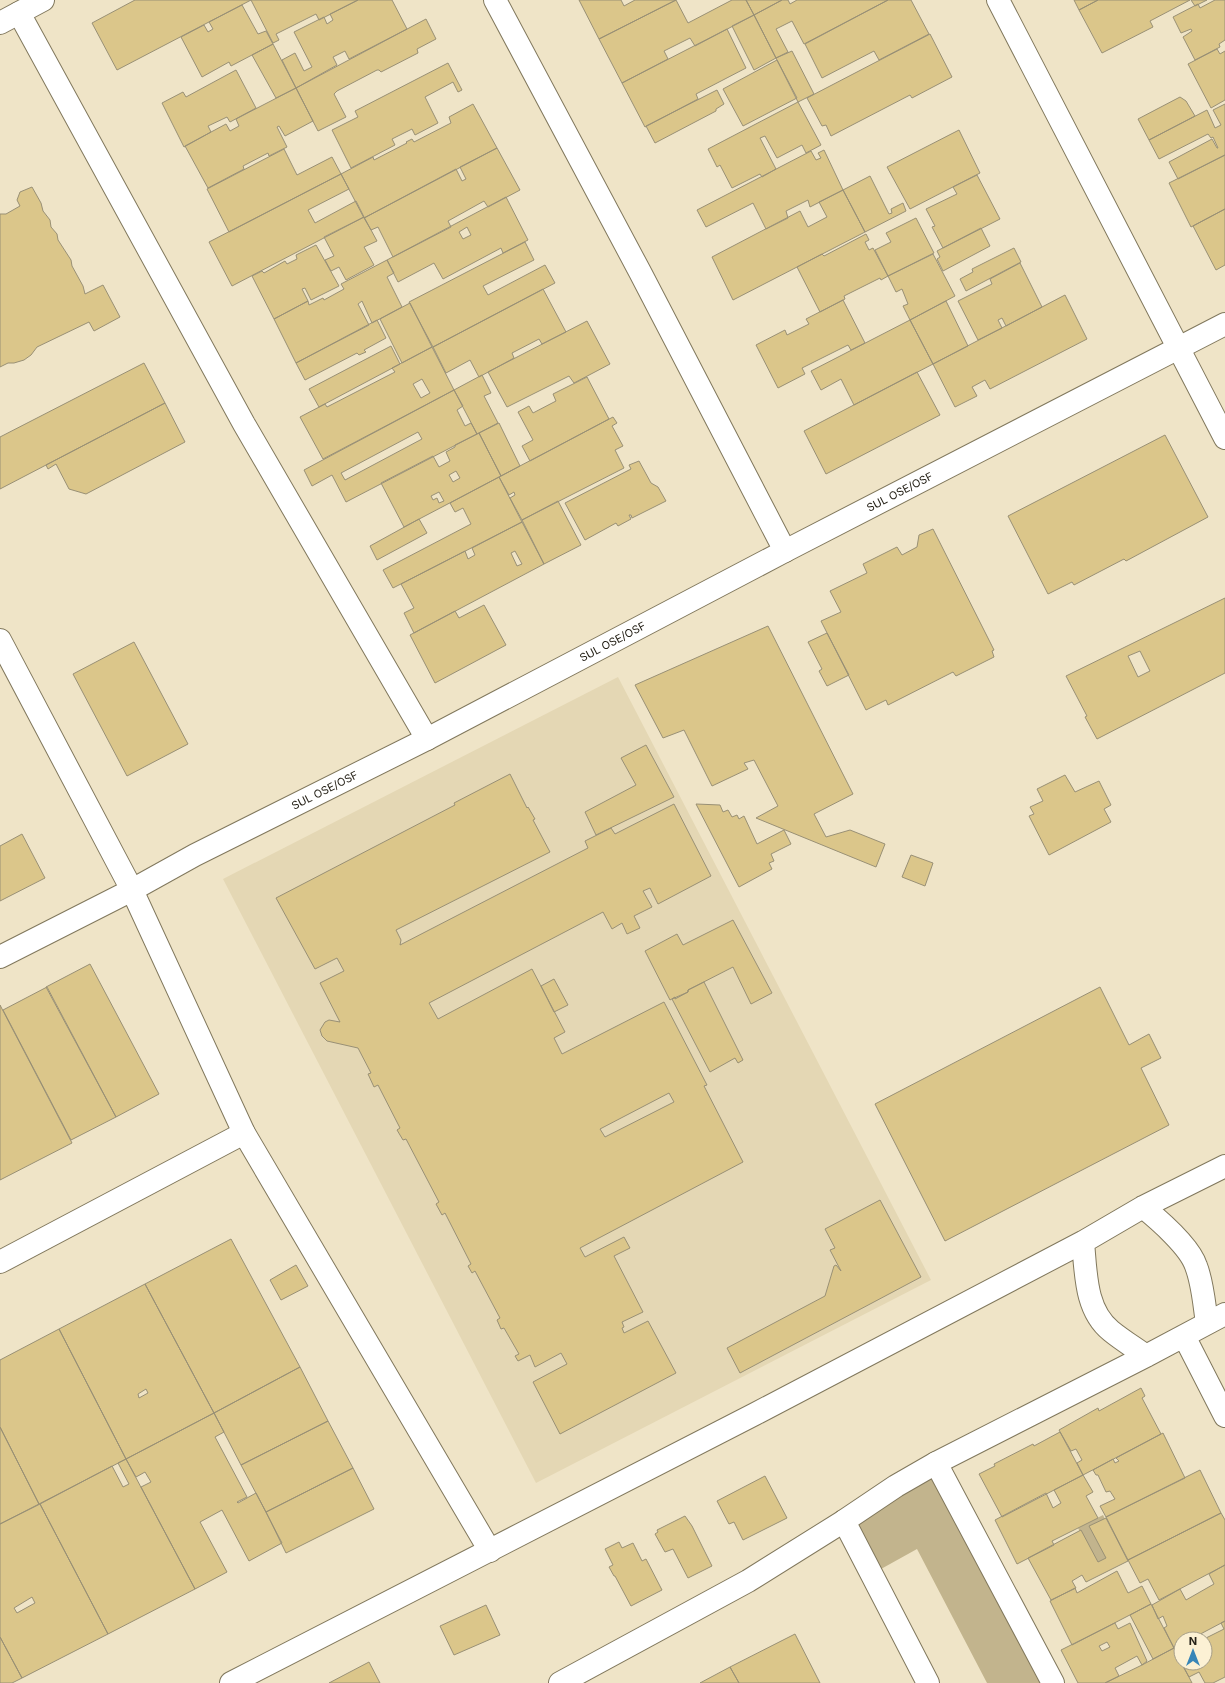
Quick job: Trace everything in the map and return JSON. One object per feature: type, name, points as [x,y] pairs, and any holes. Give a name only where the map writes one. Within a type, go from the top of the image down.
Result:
[{"type":"street","points":[[0,23],[43,0]]},
{"type":"street","points":[[495,0],[640,272],[785,551]]},
{"type":"street","points":[[998,0],[1225,438]]},
{"type":"street","points":[[19,13],[244,424],[427,739]]},
{"type":"street","name":"SUL OSE/OSF","points":[[0,957],[132,890],[195,855],[427,739],[785,551],[1225,324]]},
{"type":"street","points":[[0,640],[132,890],[244,1133],[490,1551]]},
{"type":"street","points":[[0,1262],[244,1133]]},
{"type":"street","points":[[231,1683],[251,1678],[490,1551],[1083,1242],[1143,1207],[1225,1166]]},
{"type":"street","points":[[560,1683],[748,1581],[844,1521],[896,1486],[936,1463],[1216,1319],[1203,1290],[1196,1264],[1184,1247],[1165,1226],[1143,1207]]},
{"type":"street","points":[[1083,1242],[1088,1288],[1095,1313],[1110,1330],[1146,1356]]},
{"type":"street","points":[[1184,1336],[1225,1416]]},
{"type":"street","points":[[936,1463],[1053,1683]]},
{"type":"street","points":[[844,1521],[928,1683]]},
{"type":"shaded area","points":[[618,677],[931,1280],[536,1483],[223,879]]},
{"type":"shaded area","points":[[931,1466],[1042,1683],[987,1683],[917,1549],[872,1574],[844,1521]]},
{"type":"shaded area","points":[[1103,1515],[1125,1560],[1101,1572],[1078,1528]]},
{"type":"building","points":[[135,0],[251,0],[117,70],[92,23]]},
{"type":"building","points":[[251,0],[358,0],[319,20],[316,14],[276,34],[279,40],[273,43]]},
{"type":"building","points":[[358,0],[392,0],[407,29],[349,59],[345,51],[333,57],[337,65],[296,88],[282,60],[295,53],[304,71],[312,67],[294,32],[324,17],[327,24],[333,20],[330,14]]},
{"type":"building","points":[[579,0],[621,0],[624,6],[635,0],[676,0],[599,39]]},
{"type":"building","points":[[676,0],[688,23],[732,0],[746,0],[754,15],[695,46],[690,38],[664,51],[668,59],[622,83],[599,39]]},
{"type":"building","points":[[746,0],[782,0],[754,15]]},
{"type":"building","points":[[782,0],[788,0],[790,4],[797,0],[888,0],[804,44],[792,21],[776,29],[788,52],[776,58],[754,15]]},
{"type":"building","points":[[888,0],[911,0],[929,34],[879,60],[874,51],[822,78],[805,44]]},
{"type":"building","points":[[1074,0],[1098,0],[1079,10]]},
{"type":"building","points":[[1098,0],[1190,0],[1150,21],[1153,27],[1102,53],[1079,10]]},
{"type":"building","points":[[1191,0],[1207,0],[1195,6]]},
{"type":"building","points":[[1215,0],[1225,0],[1225,40],[1219,44],[1220,47],[1195,60],[1183,37],[1192,31],[1191,29],[1181,33],[1173,17],[1198,4],[1200,8]]},
{"type":"building","points":[[242,5],[258,34],[266,31],[273,44],[231,66],[229,62],[202,77],[181,37],[204,25],[208,32],[213,29],[209,22]]},
{"type":"building","points":[[754,15],[776,58],[754,70],[732,26]]},
{"type":"building","points":[[426,19],[436,39],[417,49],[418,53],[381,72],[377,70],[337,91],[334,94],[346,117],[318,131],[296,88]]},
{"type":"building","points":[[727,29],[746,68],[696,94],[698,99],[645,127],[622,83]]},
{"type":"building","points":[[930,34],[952,77],[912,98],[910,95],[831,136],[826,125],[822,126],[807,98]]},
{"type":"building","points":[[273,44],[296,88],[276,98],[252,55]]},
{"type":"building","points":[[1217,49],[1220,54],[1225,51],[1225,100],[1211,108],[1188,64]]},
{"type":"building","points":[[792,51],[814,94],[798,102],[776,58]]},
{"type":"building","points":[[777,60],[797,98],[743,126],[723,89]]},
{"type":"building","points":[[448,63],[462,90],[458,92],[453,82],[425,97],[438,123],[415,135],[412,129],[392,139],[395,145],[351,168],[332,130],[358,117],[355,111]]},
{"type":"building","points":[[236,70],[256,108],[230,122],[227,117],[208,126],[211,132],[184,147],[162,103],[183,92],[186,97]]},
{"type":"building","points":[[296,88],[313,121],[285,136],[279,126],[277,127],[287,147],[269,156],[268,153],[243,166],[244,169],[208,188],[185,146],[226,124],[230,131],[239,126],[236,119]]},
{"type":"building","points":[[717,90],[724,104],[716,109],[716,111],[655,143],[646,126]]},
{"type":"building","points":[[1180,97],[1186,101],[1195,116],[1149,140],[1138,119]]},
{"type":"building","points":[[798,102],[821,145],[806,153],[802,145],[777,158],[765,136],[760,138],[776,169],[762,177],[760,174],[732,188],[720,165],[717,167],[708,149]]},
{"type":"building","points":[[473,104],[497,148],[364,218],[341,174],[373,157],[374,160],[412,139],[414,142],[451,123],[449,117]]},
{"type":"building","points":[[1225,104],[1225,155],[1178,179],[1169,162],[1212,139],[1218,148],[1213,137],[1211,138],[1208,134],[1159,159],[1149,140],[1207,110],[1215,128],[1221,125],[1213,110]]},
{"type":"building","points":[[959,130],[980,173],[910,209],[887,167]]},
{"type":"building","points":[[497,148],[520,190],[488,207],[484,201],[448,221],[451,227],[393,257],[378,227],[371,230],[364,218],[456,169],[462,181],[466,179],[460,167]]},
{"type":"building","points":[[284,149],[297,175],[332,157],[341,174],[229,232],[207,189]]},
{"type":"building","points":[[824,150],[843,190],[810,207],[808,200],[786,211],[788,218],[766,229],[753,203],[706,227],[697,210],[811,151],[816,160],[821,158],[818,153]]},
{"type":"building","points":[[1225,155],[1225,209],[1191,227],[1169,183]]},
{"type":"building","points":[[341,174],[349,189],[308,210],[315,223],[356,201],[364,217],[232,286],[209,242]]},
{"type":"building","points":[[977,175],[1000,219],[943,248],[932,227],[935,226],[926,209],[957,194],[953,187]]},
{"type":"building","points":[[870,176],[889,214],[892,213],[891,209],[903,203],[906,211],[865,232],[843,190]]},
{"type":"building","points":[[32,187],[41,203],[43,211],[50,220],[51,227],[57,234],[58,240],[71,260],[72,266],[83,286],[85,294],[103,285],[120,317],[94,331],[89,322],[37,347],[31,355],[24,360],[8,363],[0,367],[0,214],[6,214],[20,206],[17,200],[20,192]]},
{"type":"building","points":[[843,190],[865,232],[733,300],[712,257],[800,211],[808,227],[827,217],[819,202]]},
{"type":"building","points":[[506,197],[528,240],[503,253],[501,248],[443,279],[434,263],[398,282],[387,260]],"holes":[[[467,227],[471,235],[463,239],[459,232]]]},
{"type":"building","points":[[1225,209],[1225,265],[1216,270],[1193,226]]},
{"type":"building","points":[[364,217],[377,241],[364,247],[374,265],[346,280],[339,267],[331,271],[325,260],[334,256],[324,237]]},
{"type":"building","points":[[916,218],[934,253],[888,276],[875,250],[891,242],[886,233]]},
{"type":"building","points":[[981,228],[990,246],[943,271],[937,259],[940,257],[937,251]]},
{"type":"building","points":[[866,234],[869,240],[865,242],[869,250],[873,248],[888,276],[881,280],[880,278],[844,296],[845,299],[820,312],[797,267],[822,254],[824,256]]},
{"type":"building","points":[[525,242],[534,260],[483,286],[488,295],[545,265],[555,283],[433,347],[409,302]]},
{"type":"building","points":[[316,245],[339,286],[311,300],[305,288],[302,289],[308,301],[274,319],[252,276],[262,271],[264,273],[285,261],[287,264],[297,259],[296,255]]},
{"type":"building","points":[[1014,248],[1021,262],[966,291],[960,279],[973,272],[972,269]]},
{"type":"building","points":[[933,254],[955,296],[910,320],[903,306],[908,304],[902,289],[896,292],[888,276]]},
{"type":"building","points":[[387,260],[394,273],[387,277],[402,307],[372,323],[362,301],[358,304],[369,325],[296,363],[274,319],[308,301],[309,305],[323,298],[324,300],[344,289],[341,284]]},
{"type":"building","points":[[1020,263],[1042,307],[1006,326],[1002,318],[998,320],[1002,328],[978,340],[958,301],[992,284],[990,279]]},
{"type":"building","points":[[543,289],[566,332],[542,344],[539,339],[512,353],[514,358],[479,377],[470,360],[446,373],[433,347]]},
{"type":"building","points":[[1065,295],[1087,339],[990,389],[985,380],[972,387],[977,396],[955,407],[933,364]]},
{"type":"building","points":[[843,300],[865,343],[851,350],[848,345],[802,368],[805,374],[778,388],[756,345],[785,330],[787,335],[809,324],[806,319]]},
{"type":"building","points":[[946,301],[968,346],[933,364],[910,320]]},
{"type":"building","points":[[410,303],[432,347],[402,363],[380,319]]},
{"type":"building","points":[[377,320],[386,338],[364,350],[366,352],[359,355],[357,353],[305,380],[296,363]]},
{"type":"building","points":[[910,320],[933,364],[854,405],[841,379],[821,390],[811,371]]},
{"type":"building","points":[[587,321],[610,364],[574,383],[569,376],[507,407],[488,372]]},
{"type":"building","points":[[391,346],[400,364],[319,407],[309,389]]},
{"type":"building","points":[[432,347],[454,390],[323,459],[300,417],[325,404],[327,407],[395,372],[392,368]],"holes":[[[422,379],[430,393],[421,398],[413,384]]]},
{"type":"building","points":[[144,363],[165,403],[0,489],[0,437]]},
{"type":"building","points":[[917,372],[940,415],[826,474],[804,431]]},
{"type":"building","points":[[482,375],[491,393],[484,396],[498,423],[477,434],[454,390]]},
{"type":"building","points":[[587,377],[609,419],[530,461],[522,446],[533,440],[518,412],[529,406],[533,413],[556,401],[553,394]]},
{"type":"building","points":[[454,390],[463,406],[457,410],[465,426],[471,423],[477,434],[346,502],[332,475],[312,486],[304,470]],"holes":[[[418,432],[422,439],[345,480],[341,473]]]},
{"type":"building","points":[[165,403],[185,442],[86,494],[69,489],[56,464],[48,469],[46,465]]},
{"type":"building","points":[[613,417],[617,423],[612,426],[623,446],[615,450],[624,468],[522,520],[510,498],[515,495],[514,492],[509,495],[499,477]]},
{"type":"building","points":[[499,423],[520,466],[501,476],[479,433]]},
{"type":"building","points":[[479,433],[501,476],[404,527],[381,483],[433,456],[439,467],[450,461],[446,452],[455,447],[455,445]],"holes":[[[456,471],[460,478],[453,482],[449,475]],[[439,492],[444,501],[439,503],[437,498],[433,500],[431,496]]]},
{"type":"building","points":[[1165,435],[1208,517],[1126,561],[1124,559],[1074,585],[1072,582],[1048,594],[1008,516]]},
{"type":"building","points":[[639,461],[651,483],[658,487],[666,501],[632,518],[631,515],[629,515],[631,519],[618,526],[616,523],[585,540],[565,503],[631,469],[629,465]]},
{"type":"building","points":[[499,477],[522,522],[393,588],[383,570],[471,524],[463,508],[455,512],[450,503]]},
{"type":"building","points":[[558,501],[581,545],[544,564],[522,520]]},
{"type":"building","points":[[419,519],[427,533],[377,560],[370,546]]},
{"type":"building","points":[[522,522],[544,564],[414,633],[404,613],[414,608],[401,584],[465,551],[468,559],[475,555],[472,548]],"holes":[[[515,551],[522,564],[517,566],[511,553]]]},
{"type":"building","points":[[933,529],[994,650],[992,651],[994,657],[956,676],[953,672],[888,705],[886,700],[866,710],[821,621],[841,612],[830,591],[867,573],[863,564],[897,547],[902,555],[917,547],[919,535]]},
{"type":"building","points":[[1225,598],[1225,673],[1097,739],[1066,676]],"holes":[[[1140,651],[1150,671],[1138,677],[1128,656]]]},
{"type":"building","points":[[484,605],[506,645],[435,683],[410,635],[455,611],[459,618]]},
{"type":"building","points":[[768,626],[853,794],[814,814],[826,837],[850,830],[885,844],[876,867],[756,818],[778,806],[754,760],[744,763],[748,769],[712,786],[684,730],[663,738],[635,685]]},
{"type":"building","points":[[827,633],[849,675],[827,686],[819,671],[822,669],[808,642]]},
{"type":"building","points":[[134,642],[188,744],[127,776],[73,674]]},
{"type":"building","points":[[646,745],[674,797],[596,835],[585,812],[636,785],[621,758]]},
{"type":"building","points":[[510,774],[527,808],[528,807],[535,819],[533,820],[550,852],[396,930],[401,940],[400,945],[588,848],[585,841],[611,828],[615,834],[674,804],[711,876],[658,904],[650,888],[643,891],[652,907],[634,916],[640,928],[627,934],[622,923],[612,929],[603,912],[429,1003],[438,1019],[532,969],[565,1032],[554,1038],[562,1054],[664,1002],[707,1085],[704,1086],[743,1162],[580,1248],[585,1257],[624,1237],[630,1248],[614,1256],[643,1312],[622,1322],[624,1327],[622,1328],[624,1333],[648,1321],[676,1373],[560,1434],[533,1382],[567,1364],[561,1353],[535,1367],[530,1355],[518,1361],[515,1356],[519,1354],[504,1328],[501,1329],[497,1320],[500,1318],[475,1271],[472,1273],[468,1266],[471,1264],[445,1213],[442,1215],[436,1204],[439,1202],[406,1139],[403,1140],[397,1130],[400,1128],[378,1085],[374,1087],[368,1074],[371,1073],[358,1048],[327,1041],[322,1036],[320,1030],[325,1022],[329,1020],[340,1022],[320,983],[344,971],[337,958],[315,969],[276,898],[455,805],[454,803]],"holes":[[[669,1093],[674,1102],[605,1137],[600,1129]]]},
{"type":"building","points":[[1065,775],[1075,792],[1099,781],[1111,805],[1104,809],[1111,822],[1049,855],[1029,816],[1034,814],[1030,807],[1043,801],[1037,789]]},
{"type":"building","points":[[696,804],[720,805],[723,812],[728,810],[732,817],[737,815],[739,819],[744,816],[757,844],[784,830],[791,844],[771,854],[774,861],[769,863],[772,869],[739,887]]},
{"type":"building","points":[[22,834],[45,878],[0,901],[0,846]]},
{"type":"building","points":[[911,855],[933,863],[925,886],[902,877]]},
{"type":"building","points":[[733,920],[772,993],[751,1004],[733,967],[688,990],[688,992],[675,999],[675,997],[670,1000],[645,951],[677,934],[683,945]]},
{"type":"building","points":[[90,964],[159,1094],[116,1117],[46,987]]},
{"type":"building","points":[[554,979],[568,1005],[554,1012],[541,986]]},
{"type":"building","points":[[704,982],[743,1060],[738,1063],[735,1058],[710,1072],[672,999],[688,992],[688,990]]},
{"type":"building","points":[[47,987],[116,1117],[71,1140],[3,1010]]},
{"type":"building","points":[[1100,987],[1129,1045],[1149,1034],[1161,1058],[1141,1068],[1169,1125],[945,1241],[875,1104]]},
{"type":"building","points":[[0,1005],[72,1143],[0,1180]]},
{"type":"building","points":[[880,1200],[921,1277],[740,1373],[727,1348],[825,1296],[834,1266],[836,1265],[841,1271],[830,1250],[835,1248],[825,1229]]},
{"type":"building","points":[[231,1239],[300,1367],[214,1413],[145,1284]]},
{"type":"building","points":[[296,1265],[308,1286],[281,1300],[270,1280]]},
{"type":"building","points":[[145,1284],[214,1413],[126,1459],[59,1329]],"holes":[[[146,1389],[148,1393],[139,1398],[138,1394]]]},
{"type":"building","points":[[59,1329],[126,1459],[39,1504],[0,1427],[0,1360]]},
{"type":"building","points":[[300,1367],[328,1421],[241,1465],[214,1413]]},
{"type":"building","points":[[1141,1388],[1145,1396],[1142,1398],[1161,1434],[1083,1475],[1077,1463],[1082,1460],[1076,1449],[1071,1451],[1059,1430],[1098,1408],[1099,1411]]},
{"type":"building","points":[[214,1413],[224,1432],[215,1437],[247,1497],[237,1502],[238,1503],[256,1493],[282,1543],[249,1561],[222,1510],[200,1522],[227,1572],[195,1589],[141,1487],[151,1482],[145,1472],[136,1477],[126,1459]]},
{"type":"building","points":[[328,1421],[353,1468],[266,1512],[241,1465]]},
{"type":"building","points":[[0,1427],[39,1504],[0,1524]]},
{"type":"building","points":[[1060,1432],[1083,1475],[1002,1517],[979,1474],[995,1466],[994,1464],[1033,1444],[1034,1446]]},
{"type":"building","points":[[1163,1433],[1185,1478],[1106,1517],[1100,1506],[1115,1499],[1110,1491],[1106,1492],[1098,1475],[1096,1475],[1093,1470],[1113,1459],[1115,1463],[1119,1461],[1116,1458]]},
{"type":"building","points":[[126,1459],[195,1589],[108,1634],[40,1504],[112,1466],[123,1487],[129,1484],[118,1463]]},
{"type":"building","points":[[353,1468],[374,1509],[286,1553],[266,1512]]},
{"type":"building","points":[[1200,1470],[1221,1513],[1128,1560],[1106,1517]]},
{"type":"building","points":[[1083,1475],[1093,1492],[1086,1496],[1098,1518],[1052,1541],[1054,1545],[1017,1564],[995,1520],[1046,1493],[1053,1508],[1061,1503],[1054,1490]]},
{"type":"building","points":[[765,1476],[787,1518],[743,1540],[734,1522],[729,1524],[717,1501]]},
{"type":"building","points":[[40,1504],[108,1634],[22,1678],[0,1637],[0,1524]],"holes":[[[32,1597],[35,1603],[17,1613],[14,1608]]]},
{"type":"building","points":[[1221,1513],[1225,1520],[1225,1565],[1159,1600],[1148,1579],[1140,1583],[1128,1560]]},
{"type":"building","points":[[685,1516],[692,1526],[712,1566],[688,1578],[673,1549],[665,1552],[655,1534],[658,1532],[657,1530]]},
{"type":"building","points":[[1106,1518],[1128,1561],[1086,1582],[1082,1575],[1072,1581],[1076,1588],[1051,1600],[1028,1558],[1081,1530],[1098,1562],[1106,1558],[1089,1526]]},
{"type":"building","points":[[619,1542],[622,1548],[633,1543],[642,1561],[646,1559],[662,1590],[631,1606],[609,1567],[613,1565],[605,1549]]},
{"type":"building","points":[[1225,1565],[1225,1621],[1206,1631],[1173,1631],[1173,1646],[1164,1628],[1167,1626],[1163,1616],[1158,1619],[1152,1605],[1180,1589],[1186,1600],[1214,1584],[1209,1574]]},
{"type":"building","points":[[1117,1571],[1128,1593],[1142,1586],[1151,1604],[1072,1645],[1050,1601],[1075,1588],[1077,1593]]},
{"type":"building","points":[[1151,1604],[1173,1649],[1153,1659],[1130,1615]]},
{"type":"building","points":[[486,1605],[500,1635],[454,1655],[440,1626]]},
{"type":"building","points":[[1225,1621],[1225,1677],[1213,1683],[1205,1683],[1199,1672],[1189,1677],[1186,1671],[1213,1671],[1213,1634],[1224,1629],[1221,1623]]},
{"type":"building","points":[[1115,1623],[1118,1629],[1130,1623],[1147,1661],[1142,1665],[1137,1656],[1115,1668],[1119,1676],[1105,1683],[1078,1683],[1061,1650]],"holes":[[[1107,1642],[1110,1647],[1102,1651],[1099,1646]]]},
{"type":"building","points":[[795,1634],[820,1683],[739,1683],[730,1667]]},
{"type":"building","points":[[0,1637],[22,1678],[12,1683],[0,1683]]},
{"type":"building","points":[[1173,1649],[1173,1671],[1186,1671],[1192,1683],[1105,1683]]},
{"type":"building","points":[[369,1662],[380,1683],[329,1683]]},
{"type":"building","points":[[730,1667],[739,1683],[700,1683]]}]
